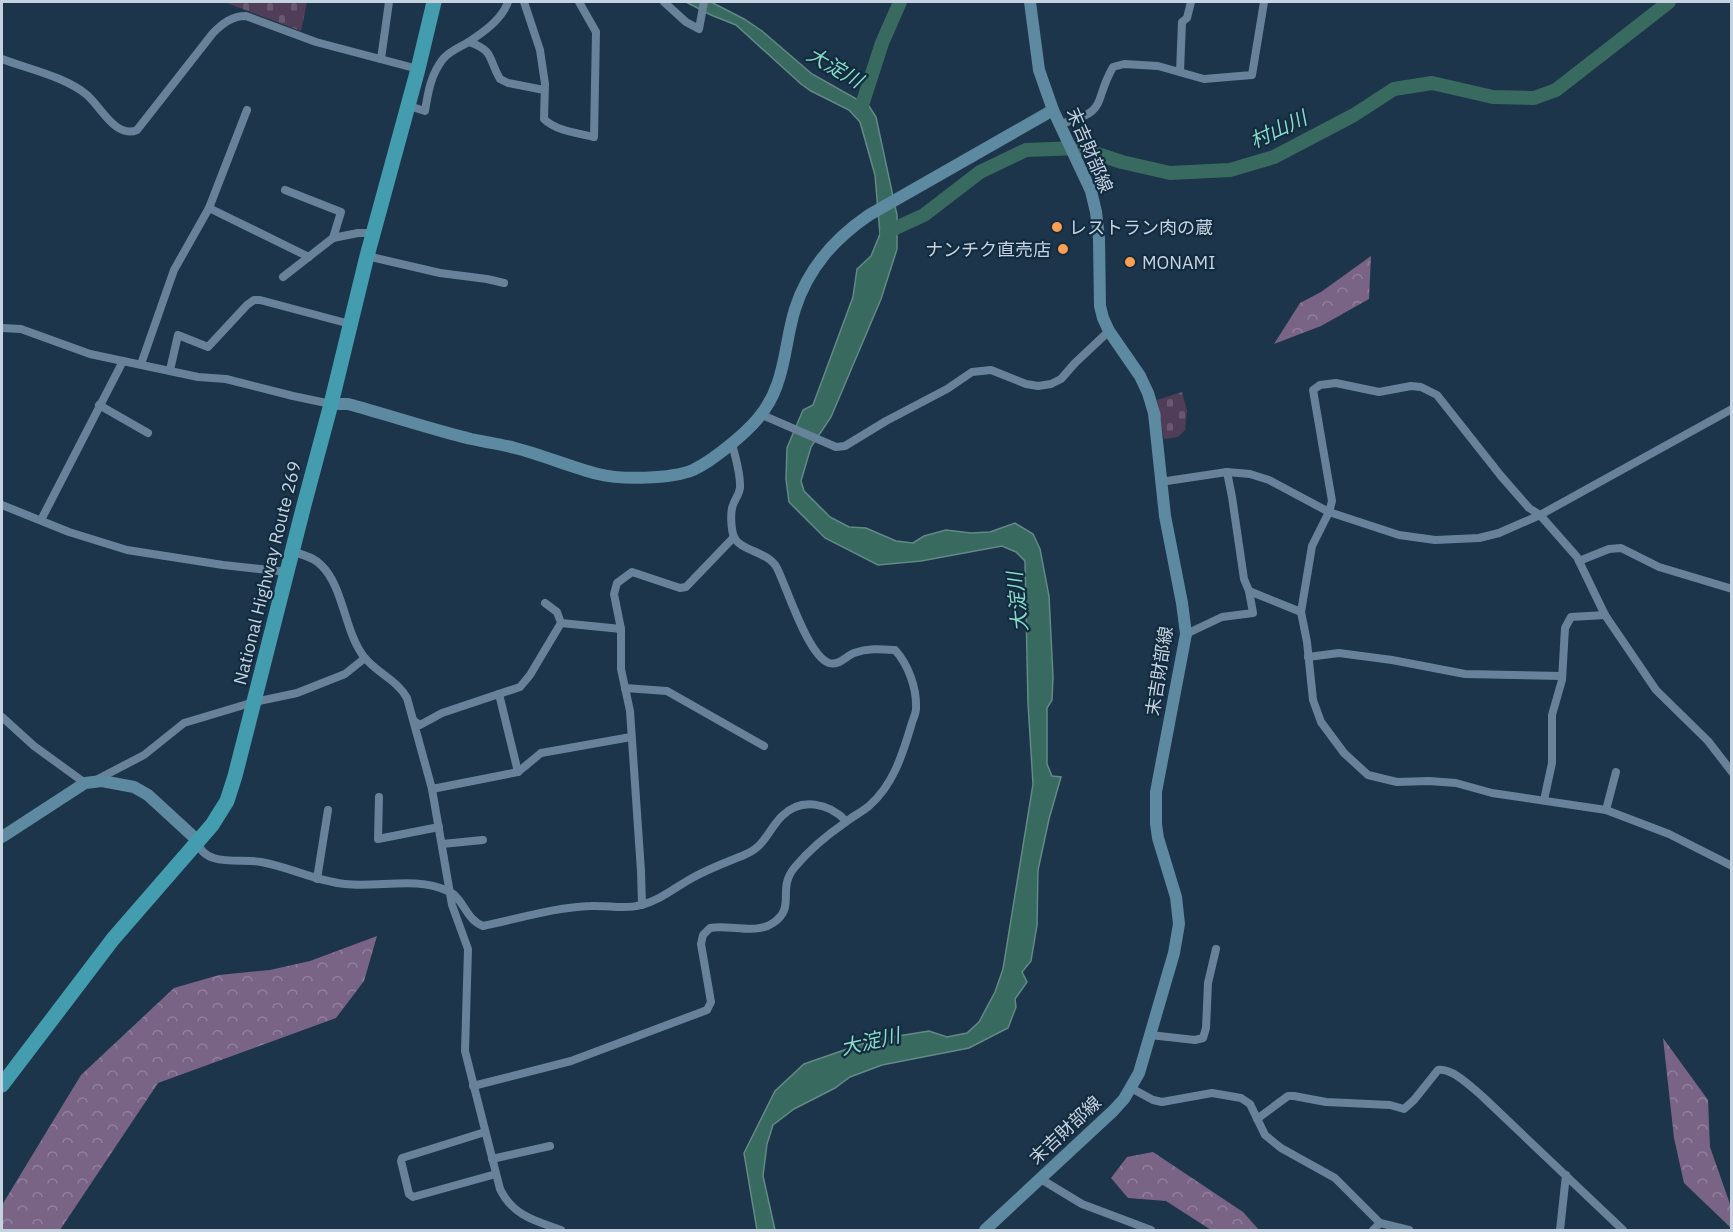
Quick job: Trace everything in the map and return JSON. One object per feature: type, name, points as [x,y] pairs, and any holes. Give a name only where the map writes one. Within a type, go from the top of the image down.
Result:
[{"type":"highway","name":"National Highway Route 269","points":[[2,1086],[113,939],[212,825],[227,801],[434,2]]},
{"type":"main road","name":"末吉財部線","points":[[985,1230],[1113,1111],[1131,1088],[1139,1073],[1174,953],[1179,924],[1176,897],[1158,838],[1155,807],[1159,774],[1186,634],[1160,482],[1157,430],[1148,393],[1140,376],[1109,331],[1100,306],[1098,220],[1091,191],[1053,110],[1040,70],[1030,2]]},
{"type":"main road","points":[[331,404],[348,404],[471,439],[515,448],[600,475],[638,477],[679,474],[692,470],[714,458],[762,415],[778,383],[795,310],[803,289],[820,259],[847,230],[1053,110]]},
{"type":"main road","points":[[2,837],[89,782],[113,782],[134,787],[148,795],[197,840]]},
{"type":"street","points":[[381,59],[389,2]]},
{"type":"street","points":[[406,105],[424,111],[433,76],[443,59],[500,17],[508,2]]},
{"type":"street","points":[[524,2],[540,51],[544,119],[549,124],[594,137],[596,32],[579,2]]},
{"type":"street","points":[[664,2],[686,22],[699,29],[704,2]]},
{"type":"street","points":[[1180,72],[1182,22],[1187,18],[1191,2]]},
{"type":"street","points":[[1060,124],[1091,114],[1098,106],[1113,68],[1124,64],[1158,66],[1204,79],[1252,75],[1264,2]]},
{"type":"street","points":[[2,59],[79,88],[113,123],[123,131],[131,133],[137,130],[213,33],[222,24],[236,16],[246,16],[316,42],[418,69]]},
{"type":"street","points":[[469,42],[486,50],[500,79],[508,83],[544,90]]},
{"type":"street","points":[[141,364],[174,270],[209,208],[248,110]]},
{"type":"street","points":[[285,190],[341,212],[333,238]]},
{"type":"street","points":[[209,208],[309,257]]},
{"type":"street","points":[[283,277],[333,238],[358,233],[373,233]]},
{"type":"street","points":[[367,256],[440,273],[504,283]]},
{"type":"street","points":[[170,370],[178,335],[208,347],[254,300],[350,324]]},
{"type":"street","points":[[2,328],[21,329],[90,354],[198,378],[226,379],[331,404]]},
{"type":"street","points":[[762,415],[836,447],[845,446],[947,389],[972,372],[991,370],[1026,384],[1038,386],[1051,384],[1061,379],[1109,331]]},
{"type":"street","points":[[41,520],[123,361]]},
{"type":"street","points":[[1731,772],[1708,741],[1656,690],[1605,615],[1579,561],[1540,515],[1529,508],[1501,476],[1437,395],[1411,386],[1373,392],[1336,383],[1320,385],[1313,390],[1332,501],[1312,546],[1301,612],[1313,700],[1321,722],[1344,753],[1368,775],[1397,782],[1429,780],[1455,783],[1492,793],[1606,810],[1669,834],[1731,866]]},
{"type":"street","points":[[99,405],[148,433]]},
{"type":"street","points":[[1160,482],[1227,472],[1250,474],[1269,480],[1329,512],[1399,535],[1435,540],[1479,538],[1499,533],[1540,515],[1731,409]]},
{"type":"street","points":[[473,1086],[571,1061],[707,1010],[711,1002],[701,944],[703,935],[710,928],[717,927],[761,928],[770,925],[782,916],[786,909],[785,882],[793,870],[814,846],[869,806],[892,778],[905,746],[916,710],[912,680],[904,660],[894,650],[871,649],[852,653],[836,663],[828,663],[816,651],[789,600],[776,567],[759,552],[742,546],[734,537],[731,512],[740,486],[732,443]]},
{"type":"street","points":[[1186,634],[1222,617],[1253,613],[1244,579],[1227,472]]},
{"type":"street","points":[[2,504],[69,532],[127,550],[287,572]]},
{"type":"street","points":[[642,905],[630,711],[621,669],[621,629],[614,594],[617,583],[632,572],[680,588],[686,587],[734,537]]},
{"type":"street","points":[[1579,561],[1609,549],[1621,548],[1659,567],[1731,589]]},
{"type":"street","points":[[292,551],[314,559],[322,566],[334,586],[356,644],[365,658],[402,688],[407,698],[432,789],[452,905],[468,949],[465,1051],[496,1174],[504,1199],[522,1216],[561,1230]]},
{"type":"street","points":[[1249,591],[1301,612]]},
{"type":"street","points":[[545,603],[557,612],[561,623]]},
{"type":"street","points":[[1544,800],[1552,763],[1552,715],[1562,676],[1565,628],[1572,617],[1605,615]]},
{"type":"street","points":[[561,623],[621,629]]},
{"type":"street","points":[[414,721],[420,725],[442,713],[520,687],[561,623]]},
{"type":"street","points":[[1308,657],[1339,653],[1392,660],[1465,674],[1562,676]]},
{"type":"street","points":[[2,717],[34,746],[89,782],[144,755],[184,723],[254,702],[297,693],[345,674],[365,658]]},
{"type":"street","points":[[625,687],[667,691],[764,746]]},
{"type":"street","points":[[499,694],[518,772]]},
{"type":"street","points":[[432,789],[518,772],[541,753],[631,737]]},
{"type":"street","points":[[1606,810],[1616,772]]},
{"type":"street","points":[[379,797],[378,839],[439,827]]},
{"type":"street","points":[[197,840],[199,848],[217,860],[252,860],[278,865],[305,876],[346,884],[427,885],[451,892],[474,923],[483,926],[567,909],[642,905],[762,845],[781,817],[801,805],[826,806],[846,821]]},
{"type":"street","points":[[317,879],[328,810]]},
{"type":"street","points":[[442,844],[483,840]]},
{"type":"street","points":[[1150,1035],[1195,1040],[1203,1038],[1206,1028],[1208,982],[1216,949]]},
{"type":"street","points":[[1257,1119],[1288,1096],[1326,1102],[1390,1105],[1404,1109],[1414,1101],[1438,1070],[1444,1069],[1468,1084],[1623,1230]]},
{"type":"street","points":[[1131,1088],[1153,1100],[1162,1102],[1212,1093],[1241,1098],[1250,1104],[1265,1135],[1281,1148],[1335,1178],[1380,1223],[1409,1230]]},
{"type":"street","points":[[485,1132],[402,1158],[409,1194],[413,1197],[496,1174]]},
{"type":"street","points":[[492,1159],[550,1146]]},
{"type":"street","points":[[1560,1230],[1566,1175]]},
{"type":"street","points":[[1039,1178],[1082,1204],[1151,1230]]},
{"type":"street","points":[[1373,1230],[1380,1223]]},
{"type":"green space","points":[[224,2],[307,2],[301,31]]},
{"type":"green space","points":[[1371,256],[1369,299],[1321,326],[1274,344],[1300,303],[1321,292]]},
{"type":"green space","points":[[1182,392],[1187,411],[1185,430],[1178,437],[1164,439],[1157,400]]},
{"type":"green space","points":[[377,936],[364,981],[336,1018],[158,1083],[60,1230],[2,1230],[2,1205],[81,1075],[174,988],[219,975],[270,970],[310,961]]},
{"type":"green space","points":[[1663,1038],[1708,1100],[1710,1147],[1731,1207],[1731,1228],[1684,1183],[1674,1138]]},
{"type":"green space","points":[[1153,1152],[1243,1212],[1259,1230],[1211,1230],[1166,1201],[1128,1198],[1111,1178],[1127,1157]]},
{"type":"shaded area","points":[[686,2],[711,2],[744,19],[762,31],[812,74],[869,106],[876,117],[897,215],[897,249],[881,299],[831,417],[811,447],[801,481],[804,491],[830,517],[849,527],[866,528],[896,541],[913,543],[924,536],[946,530],[971,533],[990,532],[1015,523],[1033,534],[1040,549],[1049,596],[1053,677],[1052,700],[1047,708],[1047,764],[1052,776],[1061,777],[1038,870],[1037,925],[1031,961],[1022,972],[1027,982],[1015,999],[1016,1007],[1008,1028],[969,1048],[882,1065],[850,1077],[835,1088],[794,1109],[773,1125],[767,1144],[763,1176],[775,1230],[757,1230],[744,1153],[775,1091],[804,1064],[873,1040],[929,1031],[947,1037],[967,1033],[979,1022],[995,992],[1003,969],[1033,784],[1028,703],[1025,561],[1016,552],[1002,546],[921,561],[878,565],[825,538],[789,502],[786,479],[787,448],[803,410],[813,405],[853,297],[857,269],[871,256],[880,234],[875,175],[860,122],[849,110],[801,84],[736,25]]},
{"type":"waterway","name":"大淀川","points":[[862,105],[882,43],[900,2]]},
{"type":"waterway","name":"村山川","points":[[887,232],[924,215],[980,172],[1026,150],[1079,148],[1122,162],[1170,173],[1230,170],[1274,157],[1354,115],[1394,89],[1432,83],[1493,97],[1534,98],[1556,90],[1669,2]]},
{"type":"place","name":"レストラン肉の蔵","points":[[1057,227]]},
{"type":"place","name":"ナンチク直売店","points":[[1063,249]]},
{"type":"place","name":"MONAMI","points":[[1130,262]]}]
